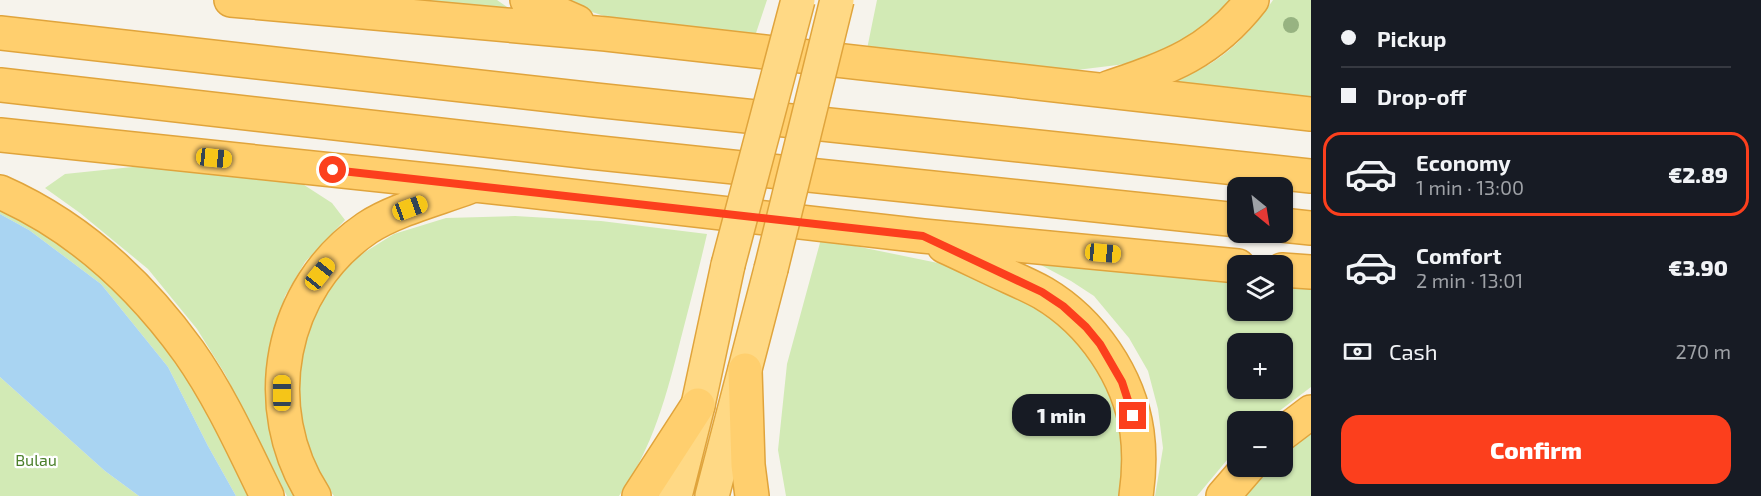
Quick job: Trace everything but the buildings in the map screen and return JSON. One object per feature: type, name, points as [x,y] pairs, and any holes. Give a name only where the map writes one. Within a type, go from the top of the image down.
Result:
[{"type":"highway","points":[[231,0],[606,34],[1311,114]]},
{"type":"highway","points":[[527,0],[606,34]]},
{"type":"highway","points":[[675,496],[698,405],[728,265],[798,0]]},
{"type":"highway","points":[[712,496],[837,0]]},
{"type":"highway","points":[[1099,91],[1180,61],[1205,47],[1227,29],[1252,0]]},
{"type":"highway","points":[[0,33],[594,100],[1311,176]]},
{"type":"highway","points":[[0,85],[602,153],[1227,219]]},
{"type":"highway","points":[[0,135],[475,185],[923,236],[1227,265]]},
{"type":"highway","points":[[314,496],[292,453],[287,434],[282,393],[282,371],[286,345],[299,308],[334,256],[368,227],[400,212],[475,185]]},
{"type":"highway","points":[[0,192],[40,213],[89,246],[147,299],[190,354],[211,388],[267,496]]},
{"type":"highway","points":[[1293,226],[1311,228]]},
{"type":"highway","points":[[923,236],[1042,292],[1086,327],[1100,344],[1122,382],[1137,431],[1139,475],[1136,496]]},
{"type":"highway","points":[[1293,271],[1311,272]]},
{"type":"highway","points":[[745,370],[748,465],[752,496]]},
{"type":"highway","points":[[639,496],[698,405]]},
{"type":"highway","points":[[1293,426],[1311,412]]},
{"type":"highway","points":[[1223,496],[1239,477]]},
{"type":"green space","points":[[303,0],[497,0],[530,23]]},
{"type":"green space","points":[[556,0],[767,0],[752,45],[619,21]]},
{"type":"green space","points":[[877,0],[1241,0],[1223,22],[1142,62],[1052,73],[867,49]]},
{"type":"green space","points":[[1273,0],[1311,0],[1311,101],[1180,87],[1175,80],[1210,64],[1228,51],[1252,27]]},
{"type":"green space","points":[[142,166],[301,183],[332,203],[345,220],[305,262],[285,296],[273,335],[266,375],[270,418],[301,496],[287,496],[225,374],[197,329],[148,269],[80,213],[45,188],[65,174]]},
{"type":"green space","points":[[0,195],[161,325],[258,496],[236,496],[168,367],[101,284],[29,230],[0,214]]},
{"type":"green space","points":[[515,216],[601,221],[707,234],[676,359],[658,420],[631,478],[619,496],[334,496],[316,473],[295,419],[297,362],[314,304],[349,262],[394,234],[446,218]]},
{"type":"green space","points":[[821,239],[938,263],[1013,286],[1068,325],[1106,372],[1126,446],[1123,496],[786,496],[778,450],[787,364]]},
{"type":"green space","points":[[1032,253],[1227,275],[1227,321],[1293,321],[1293,282],[1311,284],[1311,387],[1279,411],[1227,411],[1227,460],[1197,496],[1155,496],[1163,448],[1158,409],[1148,371],[1129,338],[1094,296],[1041,265]]},
{"type":"green space","name":"Bulau","points":[[0,377],[105,471],[139,496],[0,496]]},
{"type":"green space","points":[[1311,421],[1311,496],[1237,496],[1253,477],[1293,477],[1293,437]]},
{"type":"water","points":[[0,214],[29,230],[101,284],[168,367],[236,496],[139,496],[105,471],[0,377]]},
{"type":"route","points":[[333,170],[923,236],[1042,292],[1063,306],[1086,327],[1100,344],[1122,382],[1133,416]]}]
